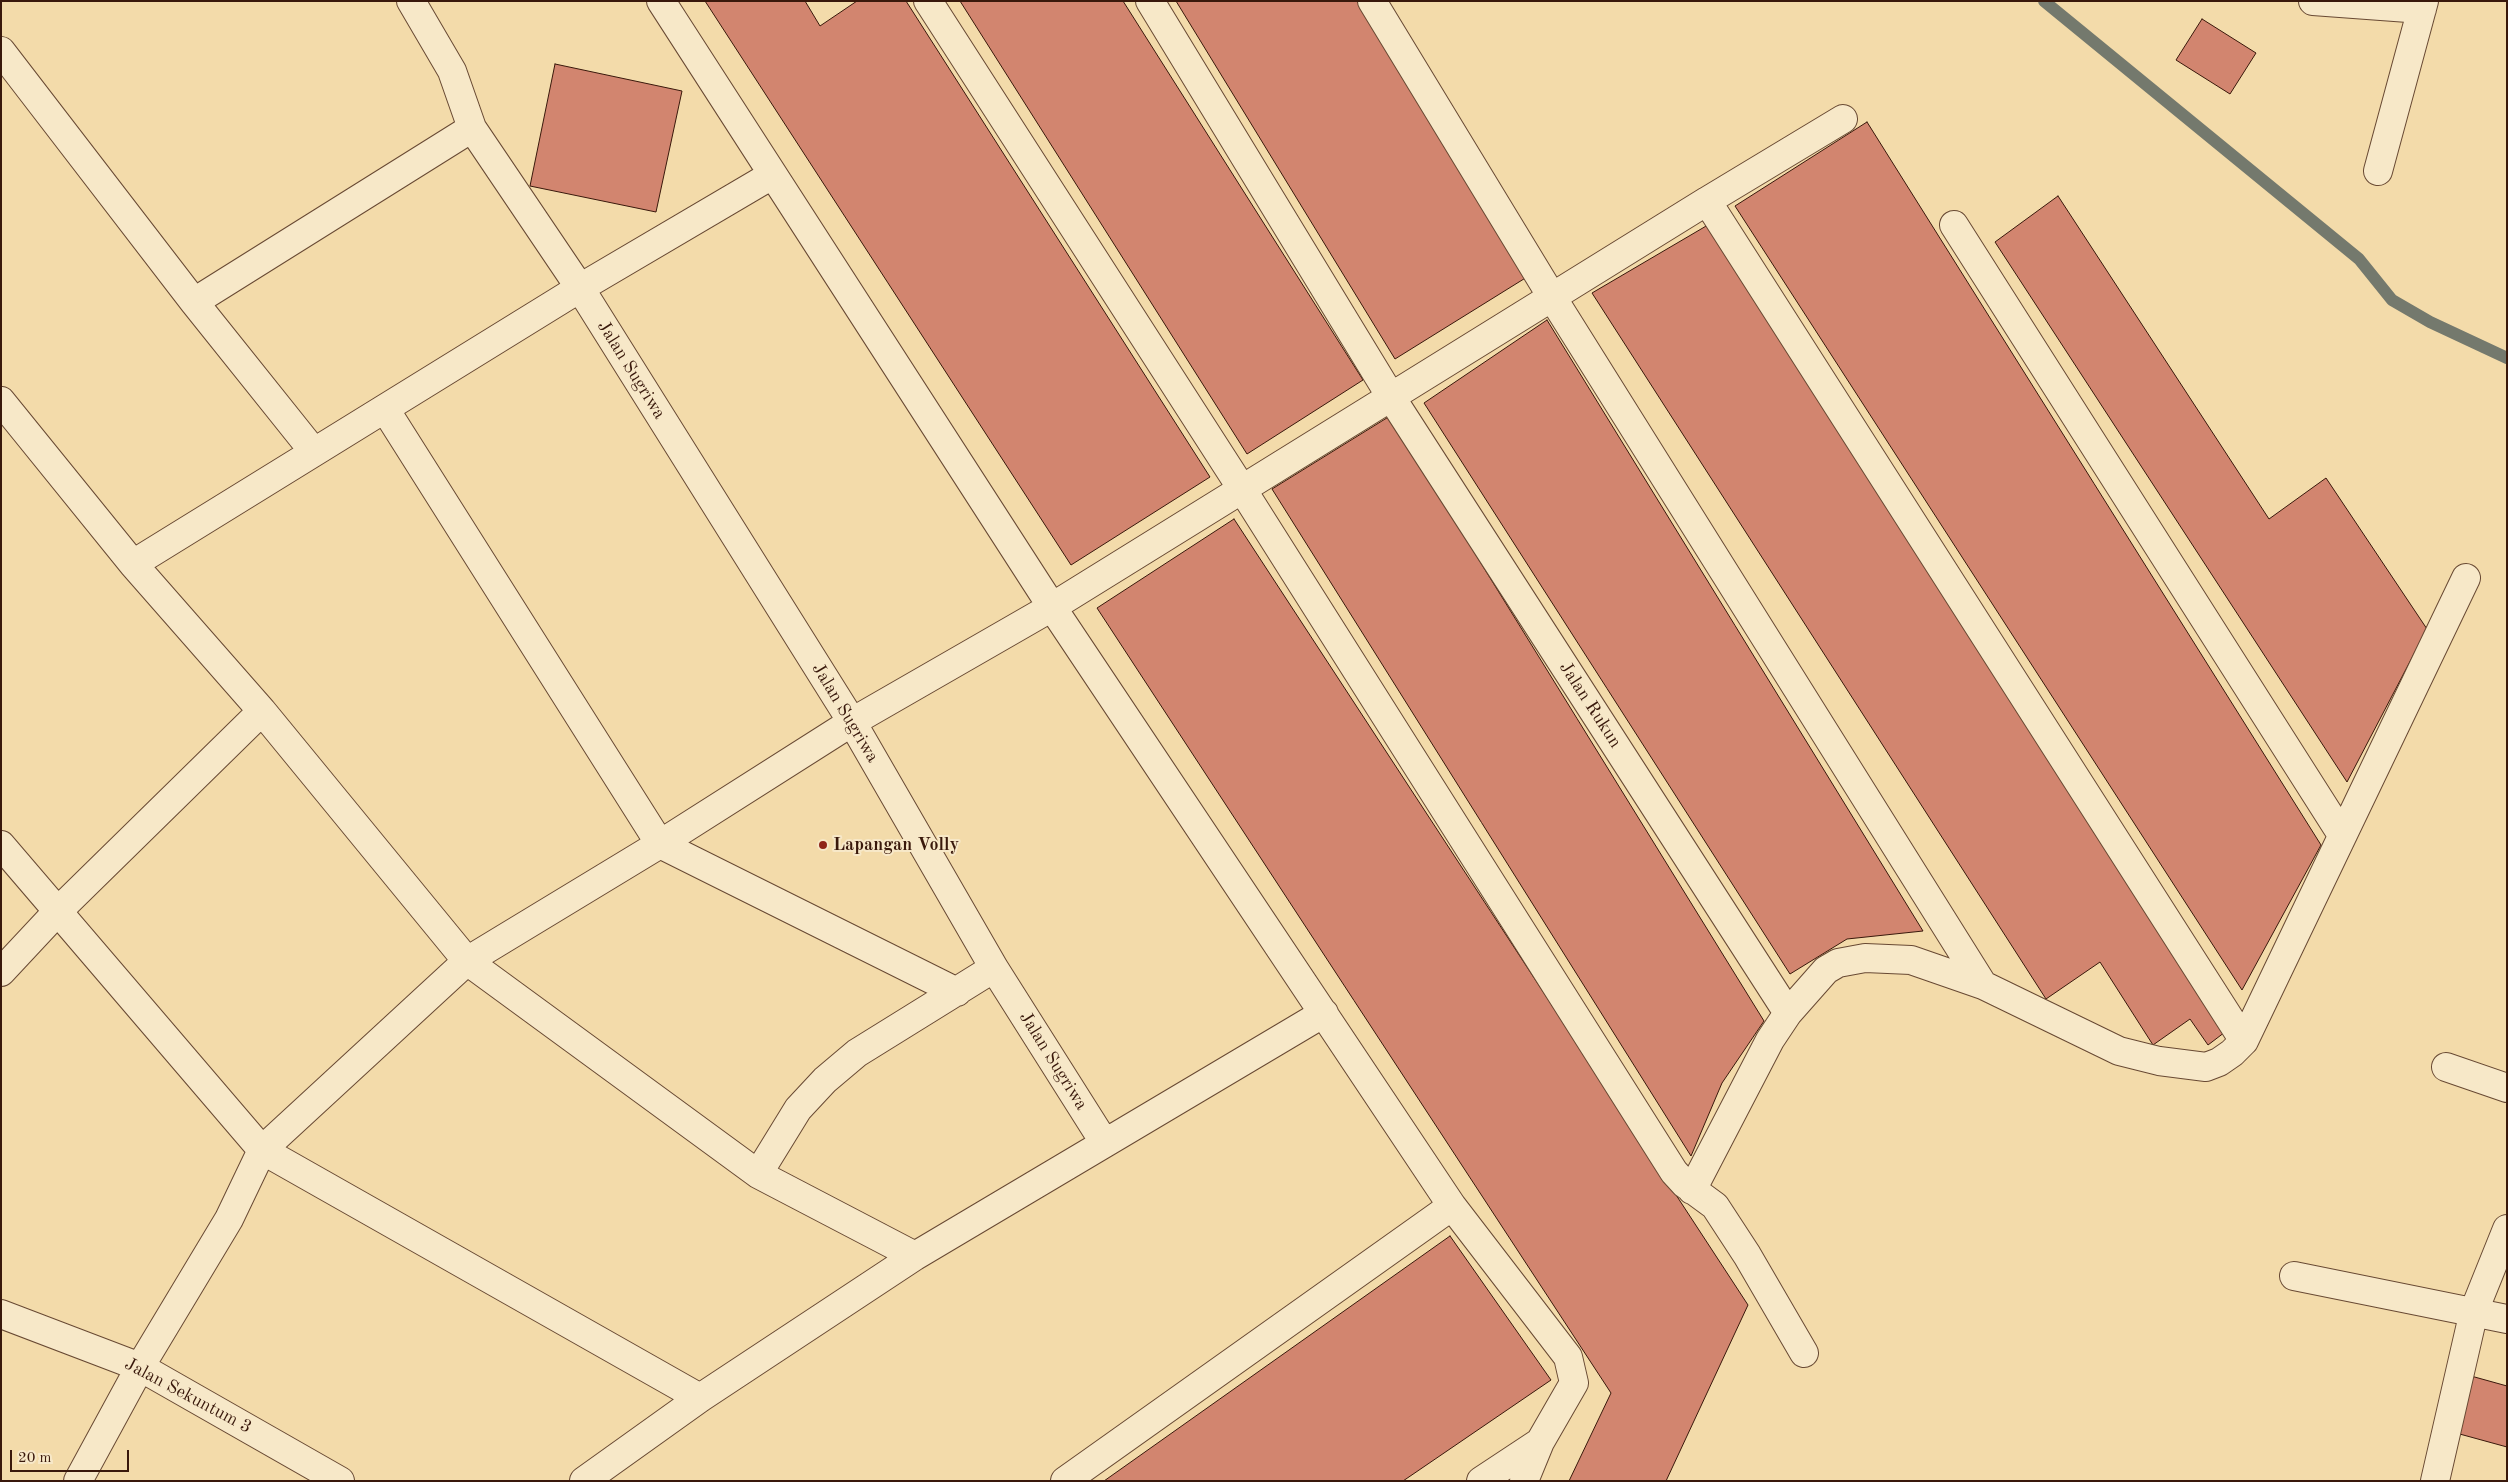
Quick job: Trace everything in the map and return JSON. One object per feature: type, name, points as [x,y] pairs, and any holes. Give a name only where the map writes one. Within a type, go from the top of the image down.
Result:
[{"type":"street","name":"Jalan Sugriwa","points":[[411,1],[452,71],[472,128],[580,288],[852,722],[994,968],[1104,1142]]},
{"type":"street","points":[[661,1],[1052,607],[1452,1206],[1568,1357],[1574,1383],[1540,1442],[1524,1481]]},
{"type":"street","points":[[928,1],[1242,489],[1674,1172],[1692,1190],[1715,1206],[1747,1255],[1804,1353]]},
{"type":"street","name":"Jalan Rukun","points":[[1150,1],[1391,397],[1788,1013]]},
{"type":"street","points":[[1372,1],[1552,297],[1983,985]]},
{"type":"street","points":[[2313,1],[2423,5],[2378,171]]},
{"type":"street","points":[[1,51],[194,302],[314,452]]},
{"type":"street","points":[[78,1481],[140,1367],[229,1218],[262,1150],[466,961],[660,844],[852,722],[1052,607],[1707,201],[1844,119]]},
{"type":"street","points":[[194,302],[472,128]]},
{"type":"street","points":[[133,564],[580,288],[772,174]]},
{"type":"street","points":[[1707,201],[2244,1041]]},
{"type":"street","points":[[1954,225],[2342,835]]},
{"type":"street","points":[[1,401],[133,564],[262,712],[466,961],[758,1174],[915,1256]]},
{"type":"street","points":[[385,409],[660,844],[957,992]]},
{"type":"street","points":[[1692,1190],[1770,1040],[1788,1013],[1826,970],[1838,963],[1865,958],[1911,960],[1983,985],[2119,1051],[2159,1061],[2206,1068],[2232,1053],[2244,1041],[2466,578]]},
{"type":"street","points":[[1,972],[57,912],[262,712]]},
{"type":"street","points":[[1,845],[262,1150],[700,1398]]},
{"type":"street","points":[[758,1174],[798,1109],[825,1080],[857,1053],[994,968]]},
{"type":"street","points":[[584,1481],[700,1398],[915,1256],[1324,1013]]},
{"type":"street","points":[[2446,1067],[2507,1088]]},
{"type":"street","points":[[1064,1481],[1452,1206]]},
{"type":"street","points":[[2435,1481],[2474,1311],[2507,1229]]},
{"type":"street","points":[[2294,1276],[2507,1319]]},
{"type":"street","name":"Jalan Sekuntum 3","points":[[1,1314],[140,1367],[340,1481]]},
{"type":"street","points":[[1481,1481],[1540,1442]]},
{"type":"building","points":[[705,1],[805,1],[820,26],[857,1],[906,1],[1210,477],[1071,565]]},
{"type":"building","points":[[960,1],[1123,1],[1363,380],[1247,454]]},
{"type":"building","points":[[1176,1],[1357,1],[1527,277],[1395,359]]},
{"type":"building","points":[[2202,19],[2256,53],[2230,94],[2176,60]]},
{"type":"building","points":[[555,64],[682,91],[656,212],[530,186]]},
{"type":"building","points":[[1867,122],[2321,845],[2242,990],[1735,206]]},
{"type":"building","points":[[2058,196],[2269,519],[2326,478],[2427,629],[2347,782],[1995,242]]},
{"type":"building","points":[[1713,222],[2229,1029],[2208,1045],[2190,1019],[2153,1045],[2100,962],[2046,999],[1592,293]]},
{"type":"building","points":[[1547,320],[1923,931],[1847,939],[1790,974],[1424,403]]},
{"type":"building","points":[[1390,416],[1764,1021],[1722,1083],[1691,1156],[1272,489]]},
{"type":"building","points":[[1234,519],[1748,1305],[1666,1481],[1569,1481],[1611,1393],[1097,608]]},
{"type":"building","points":[[1450,1236],[1551,1380],[1403,1481],[1104,1481]]},
{"type":"building","points":[[2471,1376],[2507,1386],[2507,1447],[2456,1433]]},
{"type":"waterway","points":[[2044,1],[2359,259],[2392,300],[2430,322],[2507,358]]},
{"type":"place","name":"Lapangan Volly","points":[[823,845]]}]
